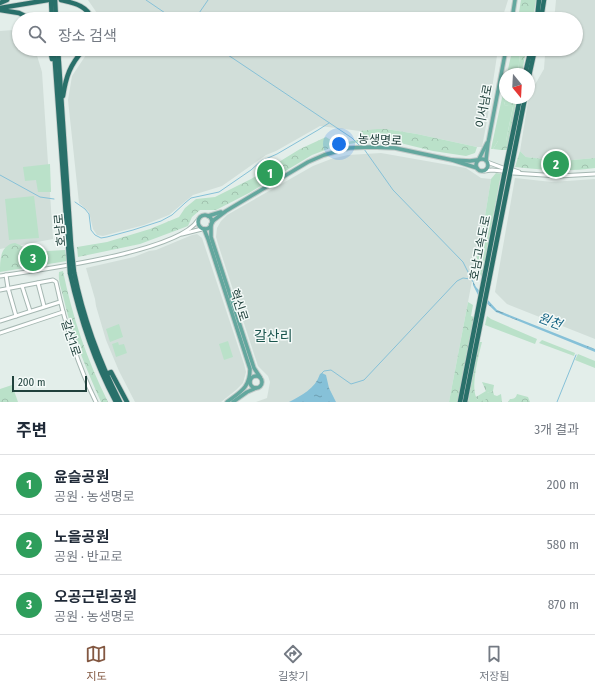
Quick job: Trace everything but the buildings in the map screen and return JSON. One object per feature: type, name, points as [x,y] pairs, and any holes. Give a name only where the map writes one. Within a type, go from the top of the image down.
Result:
[{"type":"highway","points":[[0,7],[7,0]]},
{"type":"highway","points":[[0,7],[32,0]]},
{"type":"highway","points":[[0,7],[50,0],[51,12]]},
{"type":"highway","points":[[55,0],[56,12]]},
{"type":"highway","points":[[61,0],[74,3],[83,7],[89,12]]},
{"type":"highway","points":[[74,0],[87,7],[92,12]]},
{"type":"highway","points":[[538,12],[539,0]]},
{"type":"highway","points":[[542,12],[544,0]]},
{"type":"highway","points":[[0,7],[16,12]]},
{"type":"highway","points":[[52,56],[56,77]]},
{"type":"highway","name":"호남로","points":[[54,56],[72,272],[84,327],[97,363],[116,402]]},
{"type":"highway","name":"호남로","points":[[58,56],[69,244]]},
{"type":"highway","points":[[62,116],[62,100],[66,77],[74,60],[78,56]]},
{"type":"highway","points":[[526,68],[529,56]]},
{"type":"highway","points":[[531,68],[533,56]]},
{"type":"highway","name":"호남고속도로","points":[[460,402],[519,104]]},
{"type":"highway","name":"호남고속도로","points":[[465,402],[523,104]]},
{"type":"highway","name":"호남로","points":[[72,272],[86,319],[106,374],[120,402]]},
{"type":"highway","points":[[106,374],[110,372],[127,402]]},
{"type":"main road","points":[[513,12],[515,0]]},
{"type":"main road","name":"이서남로","points":[[486,161],[488,142],[505,56]]},
{"type":"main road","name":"이서남로","points":[[478,160],[488,142]]},
{"type":"main road","name":"농생명로","points":[[203,229],[208,229],[214,220],[226,211],[308,162],[324,155],[349,148],[395,148],[452,160],[477,168],[480,171],[484,171]]},
{"type":"main road","name":"농생명로","points":[[452,160],[470,161],[482,158],[486,161]]},
{"type":"main road","points":[[477,168],[476,164],[478,160]]},
{"type":"main road","points":[[484,171],[487,168],[486,161]]},
{"type":"main road","name":"농생명로","points":[[198,220],[201,216],[208,216],[226,211]]},
{"type":"main road","points":[[208,216],[211,219],[211,225]]},
{"type":"main road","points":[[198,220],[199,226],[203,229]]},
{"type":"main road","name":"혁신로","points":[[211,225],[211,238],[254,368],[260,377]]},
{"type":"main road","name":"혁신로","points":[[203,229],[208,239],[249,364],[250,381]]},
{"type":"main road","points":[[227,402],[243,389],[255,376],[262,379],[263,384],[261,387],[247,392],[234,402]]},
{"type":"main road","points":[[250,381],[252,386],[256,388]]},
{"type":"street","points":[[484,171],[502,169],[486,161]]},
{"type":"street","points":[[513,171],[528,174],[559,176],[595,174]]},
{"type":"street","name":"농생명로","points":[[182,234],[195,225],[198,220]]},
{"type":"street","name":"농생명로","points":[[0,276],[121,255],[161,243],[182,234],[203,229]]},
{"type":"street","points":[[6,275],[16,316]]},
{"type":"street","points":[[0,290],[53,280],[56,282],[63,312]]},
{"type":"street","points":[[38,283],[44,306]]},
{"type":"street","points":[[22,286],[30,311]]},
{"type":"street","points":[[0,321],[60,302]]},
{"type":"street","name":"갈산1로","points":[[0,332],[63,312],[71,342],[96,402]]},
{"type":"shaded area","points":[[88,0],[508,0],[504,12],[96,12]]},
{"type":"shaded area","points":[[556,0],[595,0],[595,158],[561,161],[526,157],[520,151],[528,104],[535,104],[535,85],[544,69],[545,56],[583,56],[583,12],[555,12]]},
{"type":"shaded area","points":[[12,30],[12,56],[37,56],[42,72],[53,239],[0,249],[0,31]]},
{"type":"shaded area","points":[[85,56],[497,56],[482,147],[386,129],[360,131],[320,126],[276,151],[266,155],[222,186],[193,195],[169,215],[144,225],[103,236],[97,235],[93,229],[89,212],[79,203],[68,100],[72,76]]},
{"type":"shaded area","points":[[381,153],[466,168],[481,178],[491,179],[481,241],[475,265],[449,402],[256,402],[267,398],[270,382],[268,376],[258,366],[218,244],[216,237],[217,228],[227,215],[313,166],[331,159],[348,155]]},
{"type":"shaded area","points":[[515,178],[552,182],[595,179],[595,339],[507,304],[495,292]]},
{"type":"shaded area","points":[[197,234],[202,238],[244,364],[246,372],[243,383],[221,402],[135,402],[119,371],[106,340],[86,268],[134,257]]},
{"type":"green space","points":[[521,0],[536,0],[534,12],[519,12]]},
{"type":"green space","points":[[511,56],[520,56],[519,68],[508,68]]},
{"type":"green space","points":[[520,56],[525,56],[523,68],[519,68]]},
{"type":"green space","points":[[501,104],[513,106],[506,141],[498,141],[493,149],[491,149]]},
{"type":"green space","points":[[516,104],[507,150],[493,149],[498,141],[506,141],[513,107],[504,105]]},
{"type":"green space","points":[[377,129],[417,134],[477,147],[475,153],[466,156],[433,151],[392,141],[372,140],[333,147],[312,155],[249,193],[216,210],[200,210],[192,217],[188,226],[140,244],[78,257],[77,247],[107,242],[150,229],[179,217],[185,208],[196,199],[215,197],[251,179],[300,149],[326,137],[337,144],[367,138],[360,131]]},
{"type":"green space","points":[[520,151],[526,157],[561,161],[595,158],[595,168],[555,170],[515,167]]},
{"type":"green space","points":[[50,164],[51,192],[38,192],[36,180],[25,181],[23,167]]},
{"type":"green space","points":[[496,173],[501,174],[482,277],[475,265],[481,241],[491,179]]},
{"type":"green space","points":[[34,196],[39,238],[9,240],[5,199]]},
{"type":"green space","points":[[15,243],[31,252],[65,250],[67,261],[0,272],[1,258],[4,250],[10,244]]},
{"type":"green space","points":[[63,271],[81,338],[93,370],[108,402],[101,402],[84,363],[75,337],[66,310],[59,281],[59,272]]},
{"type":"green space","points":[[468,302],[473,305],[471,316],[474,317],[458,402],[449,402]]},
{"type":"green space","points":[[487,316],[537,339],[535,344],[485,325]]},
{"type":"green space","points":[[119,324],[123,337],[110,342],[106,329]]},
{"type":"green space","points":[[542,340],[575,353],[574,356],[539,343]]},
{"type":"green space","points":[[228,341],[233,357],[224,360],[219,344]]},
{"type":"green space","points":[[118,342],[119,345],[124,344],[127,353],[116,357],[112,344]]},
{"type":"green space","points":[[479,342],[482,342],[476,372],[474,388],[475,395],[478,400],[486,393],[493,391],[494,395],[497,396],[501,394],[502,402],[468,402]]},
{"type":"green space","points":[[578,354],[595,361],[595,368],[575,360]]},
{"type":"green space","points":[[482,382],[494,385],[493,391],[487,393],[487,398],[484,401],[478,400],[476,397],[486,391]]},
{"type":"green space","points":[[12,385],[18,402],[0,402],[0,389]]},
{"type":"green space","points":[[517,394],[528,397],[530,402],[508,402]]},
{"type":"water","points":[[473,281],[476,287],[497,310],[595,349],[595,352],[496,312],[478,295],[473,285]]},
{"type":"water","points":[[322,373],[326,375],[329,388],[336,402],[289,402],[311,388]]},
{"type":"waterway","points":[[146,0],[164,12]]},
{"type":"waterway","points":[[200,12],[208,0]]},
{"type":"waterway","points":[[229,56],[352,138],[360,146]]},
{"type":"waterway","points":[[75,202],[89,214],[91,230],[95,235],[101,238],[133,230],[161,221],[172,215],[191,198],[219,192],[251,170],[261,161],[277,154],[329,123]]},
{"type":"waterway","points":[[364,149],[393,190],[463,262],[473,282]]},
{"type":"waterway","points":[[0,175],[40,197],[54,199]]},
{"type":"waterway","points":[[321,374],[324,371],[331,370],[351,384],[364,380],[457,281],[463,278],[470,279]]},
{"type":"waterway","points":[[557,402],[576,355]]},
{"type":"place","name":"노을공원","points":[[556,164]]},
{"type":"place","name":"윤슬공원","points":[[270,173]]},
{"type":"place","name":"오공근린공원","points":[[33,258]]},
{"type":"district","name":"갈산리","points":[[273,336]]},
{"type":"water label","name":"원천","points":[[550,321]]}]
